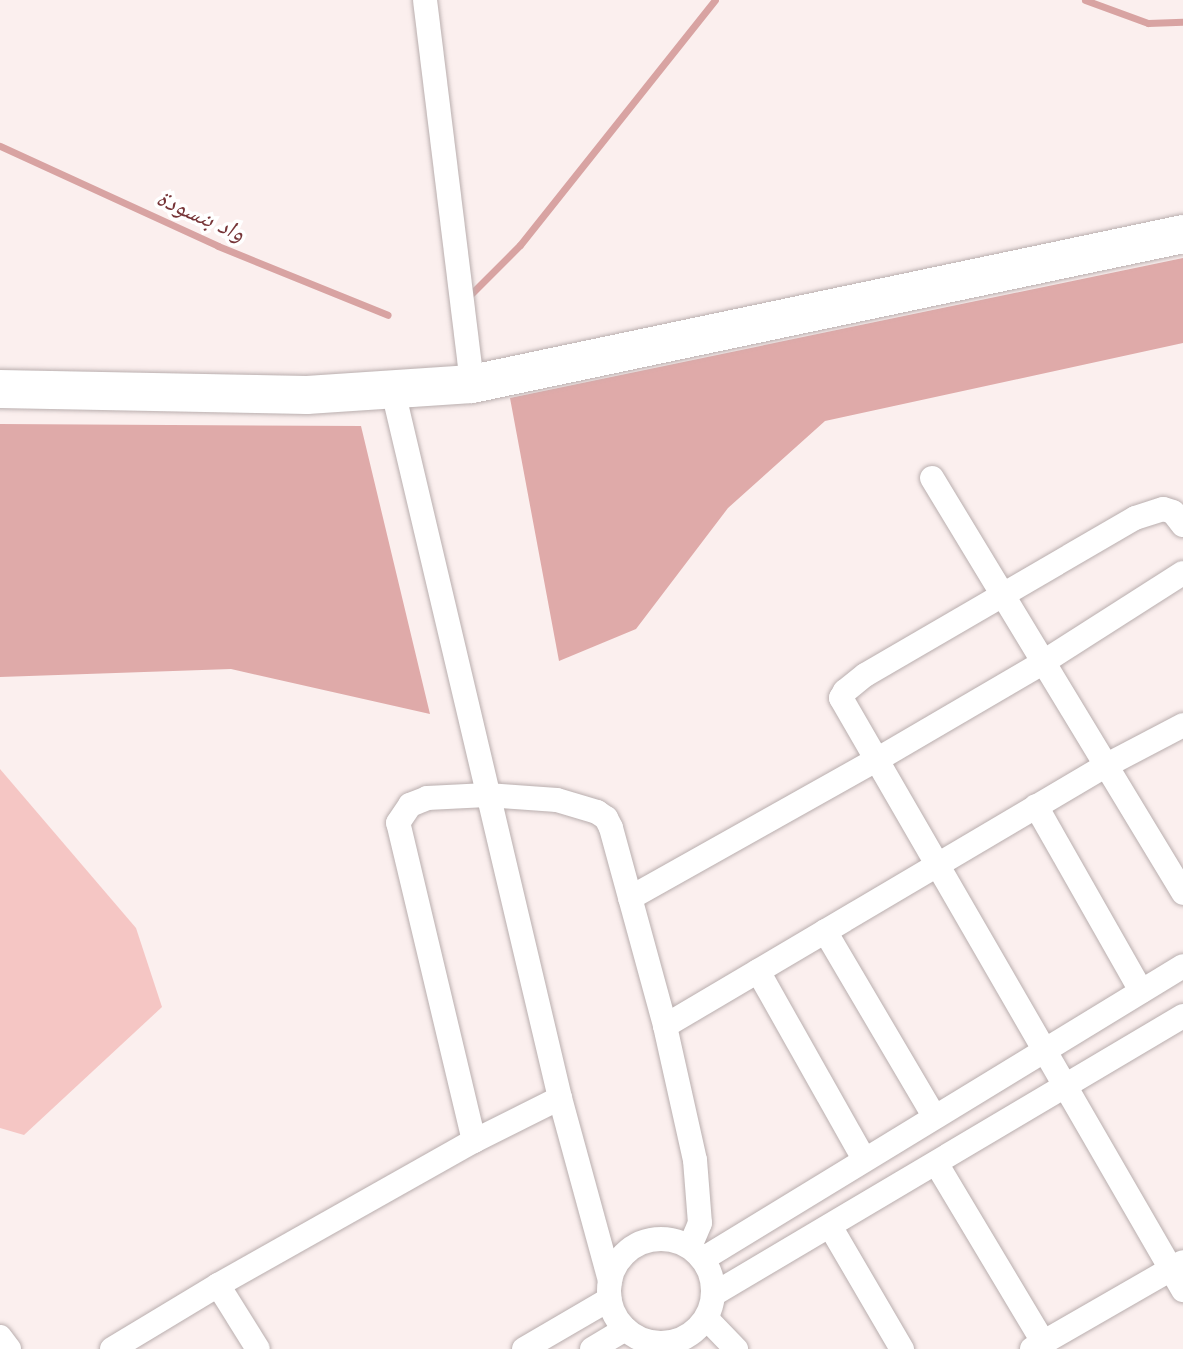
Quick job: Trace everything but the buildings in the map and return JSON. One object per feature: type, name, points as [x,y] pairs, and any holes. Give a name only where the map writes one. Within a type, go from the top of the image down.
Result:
[{"type":"main road","points":[[0,389],[307,395],[472,384],[1183,234]]},
{"type":"street","points":[[425,0],[472,384]]},
{"type":"street","points":[[393,391],[560,1098],[615,1315],[629,1338]]},
{"type":"street","points":[[932,478],[1183,893]]},
{"type":"street","points":[[936,1163],[1051,1343],[1179,1274],[1042,1051],[878,759],[843,705],[843,692],[865,675],[1118,527],[1151,512],[1169,510],[1183,525]]},
{"type":"street","points":[[630,898],[1042,663],[1183,573]]},
{"type":"street","points":[[665,1026],[1036,806],[1183,725]]},
{"type":"street","points":[[474,1141],[397,830],[403,812],[419,800],[487,795],[557,800],[603,815],[609,823],[665,1026],[698,1181],[700,1223],[696,1253]]},
{"type":"street","points":[[1036,806],[1141,991]]},
{"type":"street","points":[[825,931],[934,1116]]},
{"type":"street","points":[[696,1253],[864,1159],[1183,966]]},
{"type":"street","points":[[758,971],[864,1159]]},
{"type":"street","points":[[714,1294],[1183,1016]]},
{"type":"street","points":[[112,1349],[218,1285],[474,1141],[560,1098]]},
{"type":"street","points":[[830,1226],[902,1349]]},
{"type":"street","points":[[524,1349],[610,1290],[616,1265],[641,1243],[675,1240],[696,1253],[711,1275],[714,1294],[707,1319],[681,1340],[647,1342],[629,1338],[592,1349]]},
{"type":"street","points":[[218,1285],[258,1349]]},
{"type":"street","points":[[707,1319],[736,1349]]},
{"type":"street","points":[[0,1337],[9,1349]]},
{"type":"shaded area","points":[[1183,258],[1183,343],[825,421],[728,508],[636,629],[559,661],[510,398]]},
{"type":"shaded area","points":[[0,424],[361,426],[430,714],[231,669],[0,677]]},
{"type":"shaded area","points":[[0,769],[136,928],[162,1007],[24,1135],[0,1128]]},
{"type":"waterway","name":"واد بنسودة","points":[[469,296],[520,245],[715,0]]},
{"type":"waterway","name":"واد بنسودة","points":[[1085,0],[1148,23],[1183,22]]},
{"type":"waterway","name":"واد بنسودة","points":[[0,146],[218,246],[388,315]]}]
